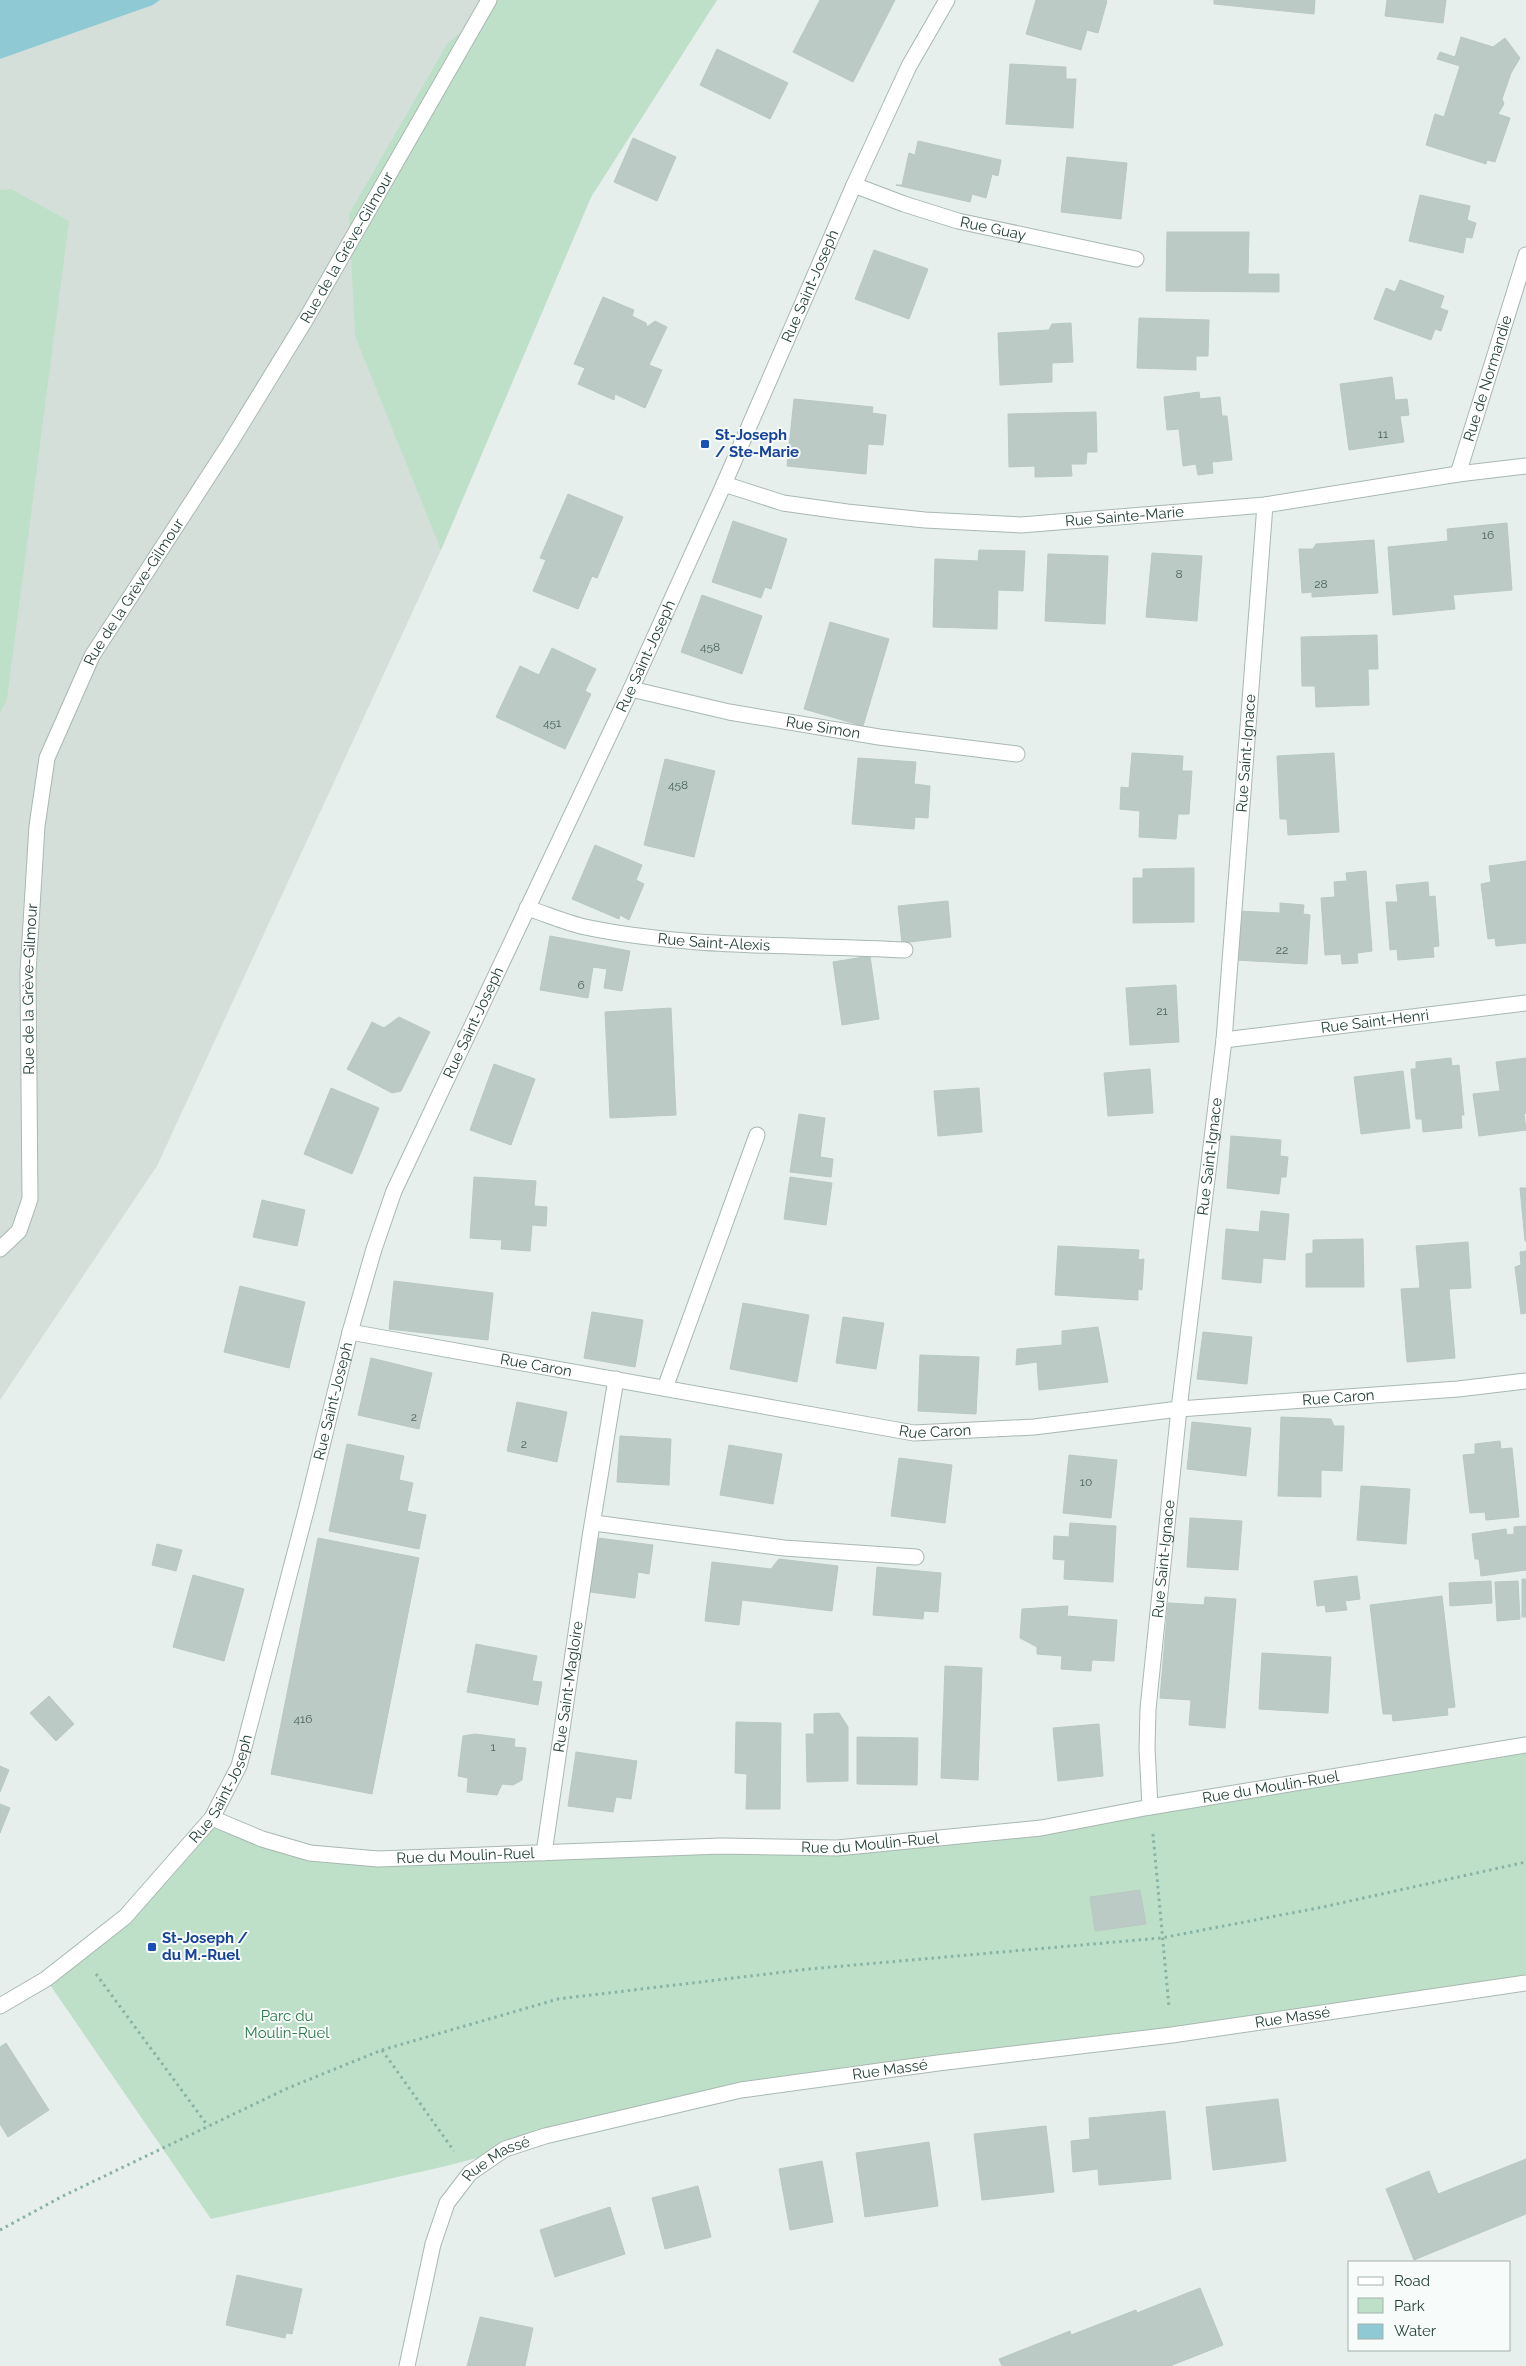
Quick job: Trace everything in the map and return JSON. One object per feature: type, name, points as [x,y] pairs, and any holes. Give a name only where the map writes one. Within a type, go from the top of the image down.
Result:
[{"type":"street","name":"Rue de la Grève-Gilmour","points":[[0,1249],[19,1231],[30,1199],[28,972],[37,826],[47,758],[92,656],[230,443],[306,319],[489,0]]},
{"type":"street","name":"Rue Saint-Joseph","points":[[0,2006],[46,1979],[125,1917],[212,1818],[239,1766],[307,1507],[350,1332],[374,1249],[394,1191],[631,689],[724,484],[854,185],[910,66],[947,0]]},
{"type":"street","name":"Rue Guay","points":[[854,185],[904,204],[958,221],[1136,259]]},
{"type":"street","name":"Rue de Normandie","points":[[1458,474],[1526,255]]},
{"type":"street","name":"Rue Sainte-Marie","points":[[724,484],[783,503],[848,512],[926,520],[1021,524],[1265,505],[1458,474],[1526,466]]},
{"type":"street","name":"Rue Saint-Ignace","points":[[1150,1807],[1146,1748],[1148,1709],[1179,1408],[1224,1040],[1265,505]]},
{"type":"street","name":"Rue Simon","points":[[631,689],[729,712],[879,737],[1017,754]]},
{"type":"street","name":"Rue Saint-Alexis","points":[[527,908],[583,927],[693,943],[904,950]]},
{"type":"street","name":"Rue Saint-Henri","points":[[1224,1040],[1526,1003]]},
{"type":"street","points":[[665,1388],[757,1135]]},
{"type":"street","name":"Rue Caron","points":[[350,1332],[914,1433],[1034,1427],[1179,1408],[1458,1389],[1526,1381]]},
{"type":"street","name":"Rue Saint-Magloire","points":[[544,1853],[590,1536],[594,1523],[616,1379]]},
{"type":"street","points":[[594,1523],[784,1548],[916,1557]]},
{"type":"street","name":"Rue du Moulin-Ruel","points":[[212,1818],[262,1839],[310,1854],[378,1859],[721,1846],[837,1848],[1041,1828],[1150,1807],[1526,1745]]},
{"type":"street","name":"Rue Massé","points":[[407,2366],[439,2227],[447,2203],[470,2173],[505,2150],[545,2136],[741,2090],[938,2063],[1172,2035],[1526,1983]]},
{"type":"path","points":[[1150,1807],[1161,1938],[1172,2035]]},
{"type":"path","points":[[0,2230],[63,2196],[288,2088],[382,2050],[558,1999],[809,1969],[1161,1938],[1323,1907],[1526,1862]]},
{"type":"path","points":[[80,1952],[208,2126]]},
{"type":"path","points":[[382,2050],[470,2173]]},
{"type":"shaded area","points":[[160,0],[717,0],[591,197],[441,550],[157,1166],[0,1400],[0,59],[153,5]]},
{"type":"green space","points":[[497,0],[717,0],[591,197],[441,550],[355,336],[349,214],[447,44]]},
{"type":"green space","points":[[11,189],[69,221],[7,699],[0,713],[0,190]]},
{"type":"green space","name":"Parc du Moulin-Ruel","points":[[1526,1745],[1526,1983],[741,2090],[442,2167],[211,2219],[46,1979],[80,1952],[212,1818],[310,1853],[837,1848],[1041,1828]]},
{"type":"water","points":[[0,0],[160,0],[153,5],[0,59]]},
{"type":"building","points":[[820,0],[895,0],[853,82],[793,52]]},
{"type":"building","points":[[1036,0],[1107,1],[1098,33],[1087,30],[1081,50],[1026,34]]},
{"type":"building","points":[[1214,0],[1315,0],[1314,14],[1214,4]]},
{"type":"building","points":[[1387,0],[1446,0],[1443,23],[1385,16]]},
{"type":"building","points":[[1461,37],[1493,47],[1505,38],[1520,58],[1511,73],[1502,99],[1504,104],[1498,114],[1510,118],[1495,162],[1487,160],[1486,164],[1426,145],[1435,114],[1444,117],[1460,66],[1437,59],[1440,52],[1455,57]]},
{"type":"building","points":[[717,49],[788,83],[770,119],[700,85]]},
{"type":"building","points":[[1010,64],[1066,67],[1066,79],[1076,79],[1073,128],[1006,124]]},
{"type":"building","points":[[633,138],[676,157],[657,201],[614,182]]},
{"type":"building","points":[[918,141],[1001,160],[998,176],[992,174],[986,198],[972,194],[970,202],[896,185],[902,185],[909,153],[915,155]]},
{"type":"building","points":[[1067,157],[1127,163],[1121,219],[1061,212]]},
{"type":"building","points":[[1420,195],[1470,206],[1467,220],[1476,223],[1472,238],[1466,237],[1463,253],[1409,241]]},
{"type":"building","points":[[1167,232],[1249,232],[1248,274],[1279,274],[1279,292],[1166,291]]},
{"type":"building","points":[[874,250],[928,269],[909,319],[855,299]]},
{"type":"building","points":[[1400,280],[1444,296],[1440,308],[1448,311],[1441,331],[1435,329],[1431,340],[1374,319],[1386,288],[1395,292]]},
{"type":"building","points":[[603,297],[634,310],[632,316],[646,323],[647,327],[655,321],[667,327],[649,365],[662,370],[645,408],[615,394],[614,400],[578,384],[585,368],[574,364]]},
{"type":"building","points":[[1139,318],[1209,320],[1208,356],[1196,356],[1196,370],[1137,368]]},
{"type":"building","points":[[1071,323],[1073,362],[1052,363],[1052,382],[1000,385],[998,333],[1049,330],[1052,324]]},
{"type":"building","points":[[1392,377],[1395,400],[1407,399],[1409,415],[1400,416],[1404,442],[1349,450],[1340,384]]},
{"type":"building","points":[[1199,392],[1200,399],[1220,397],[1222,416],[1227,416],[1232,460],[1212,462],[1213,473],[1198,475],[1196,464],[1183,466],[1179,429],[1167,430],[1164,397]]},
{"type":"building","points":[[794,399],[873,407],[872,413],[886,415],[883,445],[868,444],[866,474],[787,466]]},
{"type":"building","points":[[1096,412],[1097,452],[1087,452],[1086,464],[1071,464],[1072,476],[1035,477],[1035,466],[1009,467],[1008,414]]},
{"type":"building","points":[[568,494],[623,517],[597,578],[592,576],[578,609],[533,591],[546,560],[540,558]]},
{"type":"building","points":[[733,521],[787,539],[771,589],[765,587],[761,598],[712,582]]},
{"type":"building","points":[[1507,523],[1512,590],[1453,595],[1455,609],[1393,615],[1388,547],[1448,541],[1447,529]]},
{"type":"building","points":[[1374,540],[1378,593],[1312,597],[1312,592],[1302,593],[1299,549],[1313,549],[1316,544]]},
{"type":"building","points":[[979,550],[1025,551],[1023,591],[998,590],[997,629],[933,627],[935,559],[978,561]]},
{"type":"building","points":[[1152,553],[1202,556],[1197,621],[1146,617]]},
{"type":"building","points":[[1048,554],[1108,556],[1105,624],[1045,621]]},
{"type":"building","points":[[702,595],[762,616],[742,674],[681,652]]},
{"type":"building","points":[[830,622],[889,639],[863,726],[804,709]]},
{"type":"building","points":[[1377,635],[1378,669],[1368,669],[1369,705],[1316,707],[1315,686],[1302,686],[1301,637]]},
{"type":"building","points":[[552,648],[596,669],[585,691],[591,694],[565,749],[496,717],[520,666],[539,675]]},
{"type":"building","points":[[1132,753],[1183,756],[1182,771],[1192,771],[1189,814],[1178,814],[1176,839],[1139,837],[1140,811],[1120,809],[1121,787],[1129,788]]},
{"type":"building","points":[[1334,753],[1339,832],[1288,835],[1287,819],[1280,819],[1277,756]]},
{"type":"building","points":[[858,758],[916,762],[914,784],[930,786],[928,818],[915,817],[914,829],[852,824]]},
{"type":"building","points":[[665,759],[715,771],[694,857],[644,845]]},
{"type":"building","points":[[595,845],[642,865],[636,880],[644,884],[629,920],[620,915],[619,919],[572,899]]},
{"type":"building","points":[[1526,861],[1526,943],[1496,946],[1495,938],[1488,939],[1481,884],[1491,882],[1489,866]]},
{"type":"building","points":[[1194,868],[1194,922],[1133,923],[1133,878],[1143,878],[1143,869]]},
{"type":"building","points":[[1366,871],[1372,951],[1357,953],[1358,963],[1342,964],[1341,954],[1325,955],[1321,898],[1335,897],[1334,882],[1347,881],[1346,873]]},
{"type":"building","points":[[1428,882],[1429,897],[1435,896],[1439,946],[1433,947],[1434,957],[1398,960],[1397,949],[1390,950],[1386,902],[1398,902],[1396,885]]},
{"type":"building","points":[[948,901],[951,937],[902,943],[898,906]]},
{"type":"building","points":[[1280,903],[1304,905],[1303,914],[1310,915],[1307,964],[1235,960],[1238,911],[1280,913]]},
{"type":"building","points":[[550,936],[630,951],[622,991],[604,988],[607,969],[593,967],[588,998],[540,990]]},
{"type":"building","points":[[870,956],[879,1019],[842,1025],[833,962]]},
{"type":"building","points":[[1176,985],[1179,1042],[1130,1045],[1126,988]]},
{"type":"building","points":[[671,1008],[676,1115],[610,1118],[605,1012]]},
{"type":"building","points":[[399,1017],[430,1032],[401,1091],[392,1093],[347,1069],[372,1022],[384,1028]]},
{"type":"building","points":[[1451,1058],[1452,1066],[1459,1065],[1464,1115],[1461,1115],[1462,1128],[1423,1132],[1422,1119],[1416,1119],[1411,1069],[1416,1069],[1416,1062]]},
{"type":"building","points":[[1526,1058],[1526,1113],[1524,1114],[1526,1130],[1479,1136],[1473,1094],[1500,1091],[1496,1062]]},
{"type":"building","points":[[494,1064],[535,1079],[511,1145],[470,1130]]},
{"type":"building","points":[[1150,1069],[1153,1113],[1108,1116],[1104,1073]]},
{"type":"building","points":[[1403,1071],[1410,1128],[1361,1134],[1354,1077]]},
{"type":"building","points":[[331,1088],[379,1108],[352,1174],[304,1154]]},
{"type":"building","points":[[979,1088],[982,1132],[938,1136],[934,1091]]},
{"type":"building","points":[[799,1114],[825,1118],[820,1157],[833,1159],[831,1177],[790,1172]]},
{"type":"building","points":[[1231,1136],[1281,1140],[1280,1156],[1288,1157],[1286,1177],[1281,1177],[1279,1194],[1227,1188]]},
{"type":"building","points":[[474,1177],[536,1181],[534,1206],[547,1207],[546,1226],[532,1225],[530,1251],[501,1249],[502,1240],[470,1238]]},
{"type":"building","points":[[790,1177],[832,1183],[826,1225],[784,1219]]},
{"type":"building","points":[[1520,1188],[1526,1188],[1526,1241],[1525,1241]]},
{"type":"building","points":[[262,1200],[305,1210],[297,1246],[253,1237]]},
{"type":"building","points":[[1261,1211],[1289,1214],[1285,1260],[1263,1258],[1261,1283],[1222,1279],[1226,1229],[1259,1232]]},
{"type":"building","points":[[1363,1239],[1364,1287],[1306,1287],[1306,1254],[1313,1253],[1313,1240]]},
{"type":"building","points":[[1468,1242],[1471,1288],[1449,1289],[1455,1358],[1407,1362],[1401,1289],[1420,1288],[1416,1246]]},
{"type":"building","points":[[1058,1246],[1139,1250],[1138,1260],[1144,1259],[1142,1290],[1138,1289],[1138,1300],[1055,1295]]},
{"type":"building","points":[[1526,1251],[1526,1313],[1521,1314],[1515,1267],[1521,1265],[1520,1252]]},
{"type":"building","points":[[394,1281],[493,1293],[488,1340],[389,1329]]},
{"type":"building","points":[[240,1286],[305,1302],[289,1368],[224,1352]]},
{"type":"building","points":[[743,1303],[809,1315],[797,1382],[730,1369]]},
{"type":"building","points":[[592,1312],[643,1320],[635,1367],[584,1358]]},
{"type":"building","points":[[843,1317],[884,1323],[876,1369],[836,1363]]},
{"type":"building","points":[[1098,1327],[1108,1382],[1039,1390],[1037,1362],[1016,1365],[1017,1349],[1062,1345],[1062,1331]]},
{"type":"building","points":[[1203,1332],[1252,1337],[1247,1384],[1197,1379]]},
{"type":"building","points":[[920,1355],[979,1357],[976,1414],[918,1411]]},
{"type":"building","points":[[371,1358],[432,1373],[419,1429],[358,1415]]},
{"type":"building","points":[[517,1402],[567,1412],[557,1462],[507,1451]]},
{"type":"building","points":[[1281,1417],[1331,1419],[1334,1426],[1344,1426],[1342,1471],[1321,1470],[1321,1497],[1278,1496]]},
{"type":"building","points":[[1192,1422],[1251,1428],[1246,1476],[1187,1469]]},
{"type":"building","points":[[620,1436],[671,1439],[669,1485],[617,1482]]},
{"type":"building","points":[[1500,1441],[1501,1449],[1512,1448],[1519,1517],[1486,1520],[1485,1512],[1470,1513],[1463,1455],[1475,1454],[1475,1444]]},
{"type":"building","points":[[347,1444],[404,1456],[399,1480],[413,1483],[407,1511],[426,1515],[419,1549],[329,1531]]},
{"type":"building","points":[[729,1445],[782,1454],[773,1504],[720,1495]]},
{"type":"building","points":[[1069,1455],[1117,1460],[1111,1518],[1063,1513]]},
{"type":"building","points":[[899,1458],[952,1465],[945,1523],[891,1516]]},
{"type":"building","points":[[1361,1486],[1410,1489],[1406,1544],[1357,1540]]},
{"type":"building","points":[[1190,1518],[1242,1521],[1238,1570],[1187,1567]]},
{"type":"building","points":[[1070,1523],[1116,1526],[1113,1582],[1064,1579],[1065,1560],[1053,1559],[1054,1536],[1069,1537]]},
{"type":"building","points":[[1526,1526],[1526,1570],[1481,1576],[1479,1559],[1475,1559],[1472,1534],[1506,1529],[1507,1535],[1514,1534],[1514,1527]]},
{"type":"building","points":[[590,1537],[653,1545],[649,1574],[638,1572],[635,1598],[583,1591]]},
{"type":"building","points":[[318,1538],[419,1558],[372,1794],[271,1774]]},
{"type":"building","points":[[157,1544],[182,1550],[176,1571],[152,1565]]},
{"type":"building","points":[[779,1559],[838,1566],[832,1611],[742,1600],[739,1625],[705,1621],[712,1562],[771,1569]]},
{"type":"building","points":[[877,1567],[941,1573],[938,1612],[924,1611],[923,1619],[873,1615]]},
{"type":"building","points":[[193,1575],[244,1589],[224,1661],[173,1647]]},
{"type":"building","points":[[1357,1576],[1360,1599],[1345,1601],[1347,1610],[1326,1612],[1325,1605],[1317,1606],[1314,1581]]},
{"type":"building","points":[[1522,1579],[1526,1579],[1526,1617],[1522,1617]]},
{"type":"building","points":[[1491,1581],[1492,1603],[1450,1606],[1449,1583]]},
{"type":"building","points":[[1518,1581],[1520,1619],[1497,1621],[1495,1582]]},
{"type":"building","points":[[1442,1596],[1455,1707],[1447,1708],[1448,1715],[1393,1721],[1392,1714],[1383,1714],[1370,1605]]},
{"type":"building","points":[[1205,1597],[1236,1599],[1225,1728],[1189,1725],[1191,1700],[1160,1698],[1168,1603],[1204,1605]]},
{"type":"building","points":[[1068,1606],[1067,1616],[1117,1620],[1114,1661],[1092,1660],[1091,1671],[1061,1669],[1062,1656],[1037,1654],[1037,1647],[1020,1638],[1022,1609]]},
{"type":"building","points":[[476,1644],[537,1656],[532,1681],[542,1682],[538,1705],[467,1692]]},
{"type":"building","points":[[1262,1653],[1331,1657],[1328,1713],[1259,1709]]},
{"type":"building","points":[[945,1666],[982,1668],[978,1780],[941,1778]]},
{"type":"building","points":[[49,1696],[74,1724],[56,1741],[30,1713]]},
{"type":"building","points":[[839,1713],[848,1727],[848,1781],[807,1782],[806,1734],[814,1734],[814,1714]]},
{"type":"building","points":[[736,1722],[781,1723],[780,1809],[746,1809],[747,1774],[735,1773]]},
{"type":"building","points":[[1099,1724],[1103,1776],[1058,1781],[1053,1728]]},
{"type":"building","points":[[475,1734],[515,1739],[514,1747],[526,1748],[522,1780],[513,1785],[502,1784],[497,1795],[467,1792],[468,1778],[458,1776],[463,1736]]},
{"type":"building","points":[[857,1737],[918,1738],[917,1785],[857,1784]]},
{"type":"building","points":[[576,1752],[637,1761],[631,1799],[616,1797],[613,1812],[568,1806]]},
{"type":"building","points":[[0,1766],[9,1770],[0,1792]]},
{"type":"building","points":[[0,1804],[10,1808],[0,1833]]},
{"type":"building","points":[[1140,1890],[1146,1924],[1095,1931],[1090,1897]]},
{"type":"building","points":[[6,2043],[49,2110],[8,2137],[0,2124],[0,2047]]},
{"type":"building","points":[[1278,2099],[1286,2161],[1213,2170],[1206,2107]]},
{"type":"building","points":[[1165,2111],[1171,2179],[1099,2185],[1098,2169],[1073,2172],[1071,2141],[1090,2139],[1089,2118]]},
{"type":"building","points":[[1046,2126],[1054,2192],[982,2200],[974,2134]]},
{"type":"building","points":[[929,2142],[938,2206],[865,2217],[856,2153]]},
{"type":"building","points":[[1526,2159],[1526,2214],[1414,2260],[1386,2189],[1429,2171],[1438,2194]]},
{"type":"building","points":[[822,2161],[833,2222],[790,2230],[779,2169]]},
{"type":"building","points":[[698,2186],[711,2237],[665,2249],[652,2198]]},
{"type":"building","points":[[610,2207],[625,2254],[555,2277],[540,2230]]},
{"type":"building","points":[[237,2275],[302,2289],[292,2334],[286,2333],[285,2338],[226,2325]]},
{"type":"building","points":[[1200,2288],[1223,2345],[1170,2366],[1002,2366],[999,2359],[1070,2331],[1071,2335],[1136,2310],[1137,2313]]},
{"type":"building","points":[[480,2317],[533,2328],[525,2366],[467,2366]]},
{"type":"place","name":"St-Joseph / Ste-Marie","points":[[705,444]]},
{"type":"place","name":"St-Joseph / du M.-Ruel","points":[[152,1947]]}]
